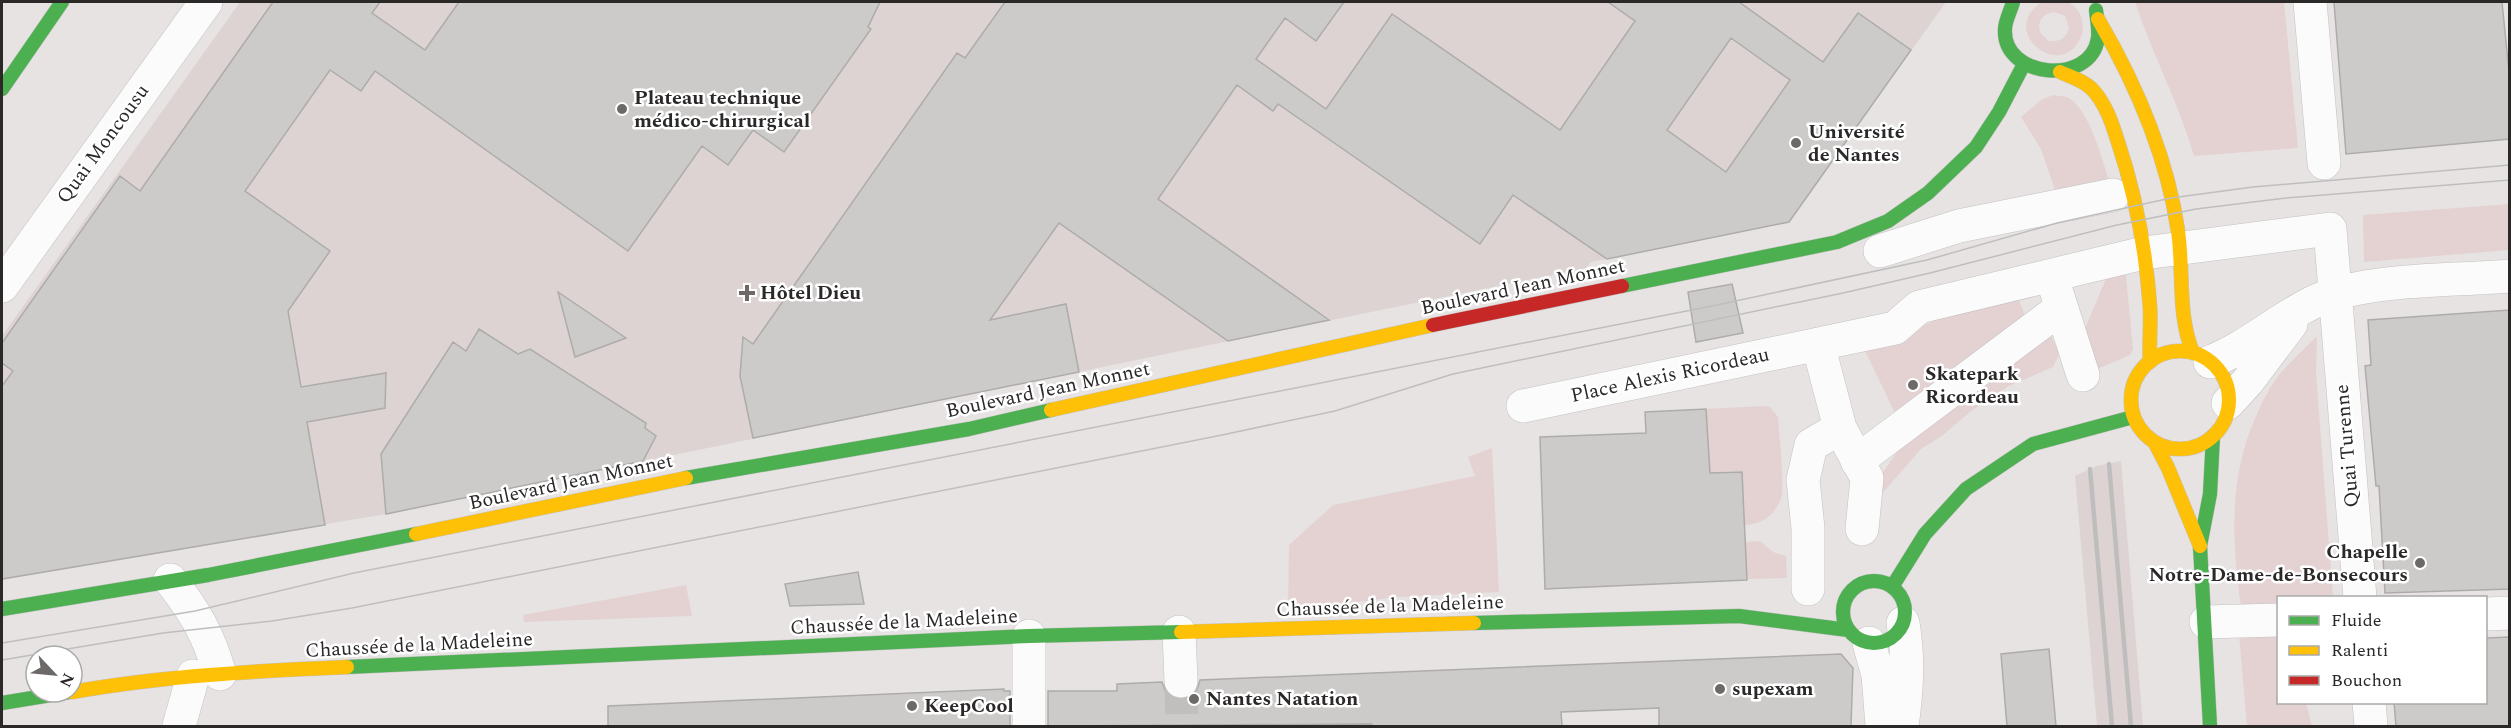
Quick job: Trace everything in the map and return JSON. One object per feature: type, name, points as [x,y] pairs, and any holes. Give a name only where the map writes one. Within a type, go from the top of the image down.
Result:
[{"type":"main road","points":[[2,89],[62,2]]},
{"type":"main road","points":[[2013,2],[2005,23],[2007,39],[2015,55],[2024,64],[2038,71],[2060,72],[2084,82],[2096,94],[2111,119],[2134,191],[2144,253],[2150,312],[2150,362]]},
{"type":"main road","points":[[2060,72],[2080,64],[2091,52],[2098,36],[2098,19],[2093,2]]},
{"type":"main road","points":[[2098,19],[2112,40],[2134,89],[2188,246],[2184,333],[2201,357],[2224,380],[2229,403],[2223,424],[2213,436],[2198,446],[2185,449],[2167,448],[2155,443]]},
{"type":"main road","name":"Boulevard Jean Monnet","points":[[2,609],[371,543],[710,473],[969,429],[1342,344],[1837,242],[1871,231],[1908,211],[1940,184],[1980,143],[1999,114],[2024,64]]},
{"type":"main road","points":[[2200,546],[2188,521],[2170,466],[2155,443],[2142,432],[2133,417],[2131,403],[2132,389],[2137,377],[2150,362],[2166,353],[2201,357]]},
{"type":"main road","points":[[1892,587],[1925,534],[1966,489],[2033,444],[2133,417]]},
{"type":"main road","points":[[2210,726],[2200,546],[2210,494],[2213,436]]},
{"type":"main road","points":[[1869,581],[1879,581],[1892,587],[1903,601],[1905,614],[1903,623],[1892,638],[1878,643],[1859,637],[1842,612],[1848,594],[1869,581]]},
{"type":"main road","name":"Chaussée de la Madeleine","points":[[1739,616],[1807,599],[1848,594]]},
{"type":"main road","name":"Chaussée de la Madeleine","points":[[84,690],[130,682],[206,675],[1029,636],[1739,616],[1806,623],[1859,637]]},
{"type":"main road","name":"Chaussée de la Madeleine","points":[[2,703],[24,699]]},
{"type":"street","name":"Quai Moncousu","points":[[2,286],[206,2]]},
{"type":"street","points":[[2310,2],[2324,163]]},
{"type":"street","points":[[1880,251],[1959,225],[2113,195]]},
{"type":"street","name":"Quai Turenne","points":[[2188,246],[2330,229],[2360,596]]},
{"type":"street","name":"Place Alexis Ricordeau","points":[[1523,406],[1895,328],[1919,307],[2144,253],[2188,246]]},
{"type":"street","points":[[2052,274],[2083,375]]},
{"type":"street","points":[[2201,357],[2230,354],[2301,310],[2336,295],[2373,286],[2510,276]]},
{"type":"street","points":[[1857,461],[2061,308]]},
{"type":"street","points":[[2229,403],[2301,310]]},
{"type":"street","points":[[1818,344],[1839,428],[1867,478],[1862,529]]},
{"type":"street","points":[[1807,599],[1808,528],[1803,480],[1811,445],[1839,428]]},
{"type":"street","points":[[170,580],[195,611],[211,642],[206,675],[179,726]]},
{"type":"street","points":[[2487,614],[2510,613]]},
{"type":"street","points":[[2206,622],[2277,620]]},
{"type":"street","points":[[1902,726],[1908,677],[1903,623]]},
{"type":"street","points":[[1179,632],[1181,681]]},
{"type":"street","points":[[1029,636],[1029,726]]},
{"type":"street","points":[[1859,637],[1878,675],[1882,726]]},
{"type":"street","points":[[2369,704],[2371,726]]},
{"type":"shaded area","name":"Hôtel Dieu","points":[[240,2],[1946,2],[1789,222],[1591,262],[1586,268],[386,514],[2,579],[2,336]]},
{"type":"shaded area","points":[[2042,2],[2069,3],[2077,9],[2082,19],[2083,29],[2080,39],[2071,51],[2059,55],[2047,53],[2029,38],[2026,26],[2030,14]],"holes":[[[2054,12],[2065,16],[2069,27],[2067,34],[2062,38],[2049,41],[2041,34],[2039,26],[2043,17]]]},
{"type":"shaded area","points":[[2135,2],[2284,2],[2298,148],[2194,156],[2181,117]]},
{"type":"shaded area","points":[[2053,95],[2067,97],[2082,112],[2089,123],[2110,183],[2056,193],[2041,149],[2021,117],[2041,100]]},
{"type":"shaded area","points":[[2509,204],[2509,250],[2364,262],[2363,215]]},
{"type":"shaded area","points":[[2125,266],[2133,349],[2130,355],[2095,370],[2084,331],[2110,269]]},
{"type":"shaded area","name":"Skatepark Ricordeau","points":[[2013,286],[2029,325],[1898,419],[1865,351]]},
{"type":"shaded area","points":[[2048,329],[2059,354],[2053,367],[2009,386],[1971,411],[1942,436],[1921,449],[1879,497],[1874,485],[1911,432]]},
{"type":"shaded area","points":[[2317,336],[2316,373],[2333,596],[2277,596],[2277,607],[2241,607],[2234,535],[2241,463],[2258,411],[2278,376]]},
{"type":"shaded area","points":[[1770,407],[1778,417],[1782,494],[1778,505],[1767,518],[1745,525],[1742,471],[1699,473],[1709,455],[1706,409]]},
{"type":"shaded area","points":[[1492,448],[1499,592],[1397,597],[1288,611],[1289,545],[1333,505],[1475,476],[1468,457]]},
{"type":"shaded area","points":[[2121,461],[2143,726],[2097,726],[2075,476],[2096,466]]},
{"type":"shaded area","points":[[1760,541],[1773,552],[1786,556],[1787,578],[1747,579],[1745,542]]},
{"type":"shaded area","points":[[686,585],[692,616],[524,622],[523,615]]},
{"type":"shaded area","points":[[2277,632],[2277,704],[2306,704],[2312,726],[2247,726],[2239,635]]},
{"type":"building","points":[[273,2],[380,2],[372,13],[425,50],[459,2],[880,2],[868,27],[871,29],[784,152],[753,130],[728,165],[702,146],[628,251],[375,71],[361,91],[330,70],[245,191],[330,251],[288,311],[301,387],[386,373],[385,408],[307,422],[325,525],[2,579],[2,386],[13,371],[2,363],[2,343],[120,176],[140,191]]},
{"type":"building","points":[[1005,2],[1344,2],[1316,41],[1285,18],[1256,59],[1326,109],[1392,14],[1560,130],[1635,21],[1608,2],[1739,2],[1823,62],[1858,13],[1911,50],[1789,222],[1607,259],[1513,195],[1480,244],[1278,104],[1273,111],[1237,85],[1158,199],[1329,320],[1228,341],[1059,223],[990,320],[1066,304],[1079,372],[753,438],[740,376],[743,337],[753,344],[957,53],[965,58]],"holes":[[[1731,38],[1790,80],[1726,172],[1667,130]]]},
{"type":"building","points":[[2334,2],[2502,2],[2510,82],[2510,139],[2346,154]]},
{"type":"building","points":[[1732,284],[1743,333],[1696,342],[1688,292]]},
{"type":"building","points":[[558,292],[626,338],[575,357]]},
{"type":"building","points":[[2510,310],[2510,589],[2385,593],[2379,486],[2376,486],[2365,366],[2371,365],[2368,320]]},
{"type":"building","points":[[479,329],[518,354],[530,349],[646,423],[645,428],[656,436],[643,461],[386,514],[381,454],[453,342],[466,351]]},
{"type":"building","points":[[1706,409],[1710,473],[1742,472],[1747,580],[1545,589],[1540,437],[1646,433],[1645,412]]},
{"type":"building","points":[[858,572],[864,604],[790,606],[785,584]]},
{"type":"building","points":[[2510,637],[2510,726],[2396,726],[2394,704],[2487,704],[2487,638]]},
{"type":"building","points":[[2049,649],[2056,726],[2007,726],[2001,654]]},
{"type":"building","points":[[1841,654],[1853,668],[1851,726],[1659,726],[1659,708],[1561,712],[1562,726],[1374,726],[1371,724],[1048,726],[1048,691],[1117,691],[1117,684],[1162,682],[1165,690],[1172,697],[1182,700],[1190,697],[1197,690],[1200,680]]},
{"type":"building","points":[[1004,689],[1004,691],[1010,691],[1010,726],[608,726],[608,706]]},
{"type":"tunnel","points":[[1181,681],[1182,726]]},
{"type":"tram line","points":[[2,643],[195,611],[354,573],[1712,306],[1927,260],[2057,223],[2171,198],[2253,187],[2510,165]]},
{"type":"tram line","points":[[2,660],[163,633],[272,621],[352,608],[1222,435],[1335,411],[1453,374],[1843,293],[2117,225],[2196,209],[2286,198],[2510,180]]},
{"type":"railway","points":[[2109,464],[2131,726]]},
{"type":"railway","points":[[2090,469],[2112,726]]},
{"type":"traffic: fast","points":[[2,89],[62,2]]},
{"type":"traffic: fast","points":[[2013,2],[2005,26],[2008,45],[2017,58],[2031,66],[2048,70],[2065,70],[2080,64],[2092,54],[2098,38],[2096,10]]},
{"type":"traffic: fast","points":[[1622,286],[1837,242],[1888,221],[1928,193],[1976,147],[1999,112],[2024,64]]},
{"type":"traffic: fast","points":[[686,478],[969,429],[1051,410]]},
{"type":"traffic: fast","points":[[1892,587],[1925,534],[1966,489],[2033,444],[2133,417]]},
{"type":"traffic: fast","points":[[2210,726],[2200,546],[2210,494],[2213,436]]},
{"type":"traffic: fast","points":[[2,609],[208,575],[416,534]]},
{"type":"traffic: fast","points":[[1868,581],[1880,581],[1896,590],[1903,600],[1905,612],[1903,624],[1896,634],[1880,643],[1868,643],[1857,638],[1848,629],[1843,618],[1843,606],[1848,595],[1857,586],[1868,581]]},
{"type":"traffic: fast","points":[[1474,623],[1739,616],[1848,630]]},
{"type":"traffic: fast","points":[[347,667],[1029,636],[1181,632]]},
{"type":"traffic: fast","points":[[2,703],[24,699]]},
{"type":"traffic: slow","points":[[2098,19],[2137,95],[2166,175],[2178,231],[2183,308],[2193,353]]},
{"type":"traffic: slow","points":[[2060,72],[2085,83],[2097,95],[2111,121],[2124,162],[2135,203],[2146,265],[2150,307],[2150,362]]},
{"type":"traffic: slow","points":[[1051,410],[1433,325]]},
{"type":"traffic: slow","points":[[2180,351],[2199,355],[2215,365],[2225,381],[2229,400],[2225,419],[2215,435],[2199,445],[2180,449],[2161,445],[2145,435],[2135,419],[2131,400],[2135,381],[2145,365],[2161,355],[2180,351]]},
{"type":"traffic: slow","points":[[2155,443],[2168,468],[2200,546]]},
{"type":"traffic: slow","points":[[416,534],[686,478]]},
{"type":"traffic: slow","points":[[1181,632],[1474,623]]},
{"type":"traffic: slow","points":[[84,690],[175,678],[347,667]]},
{"type":"traffic: jam","points":[[1433,325],[1622,286]]},
{"type":"place","name":"Plateau technique médico-chirurgical","points":[[622,109]]},
{"type":"place","name":"Université de Nantes","points":[[1796,143]]},
{"type":"place","name":"Hôtel Dieu","points":[[747,293]]},
{"type":"place","name":"Skatepark Ricordeau","points":[[1913,385]]},
{"type":"place","name":"Chapelle Notre-Dame-de-Bonsecours","points":[[2420,563]]},
{"type":"place","name":"supexam","points":[[1720,689]]},
{"type":"place","name":"Nantes Natation","points":[[1194,699]]},
{"type":"place","name":"KeepCool","points":[[912,706]]}]
